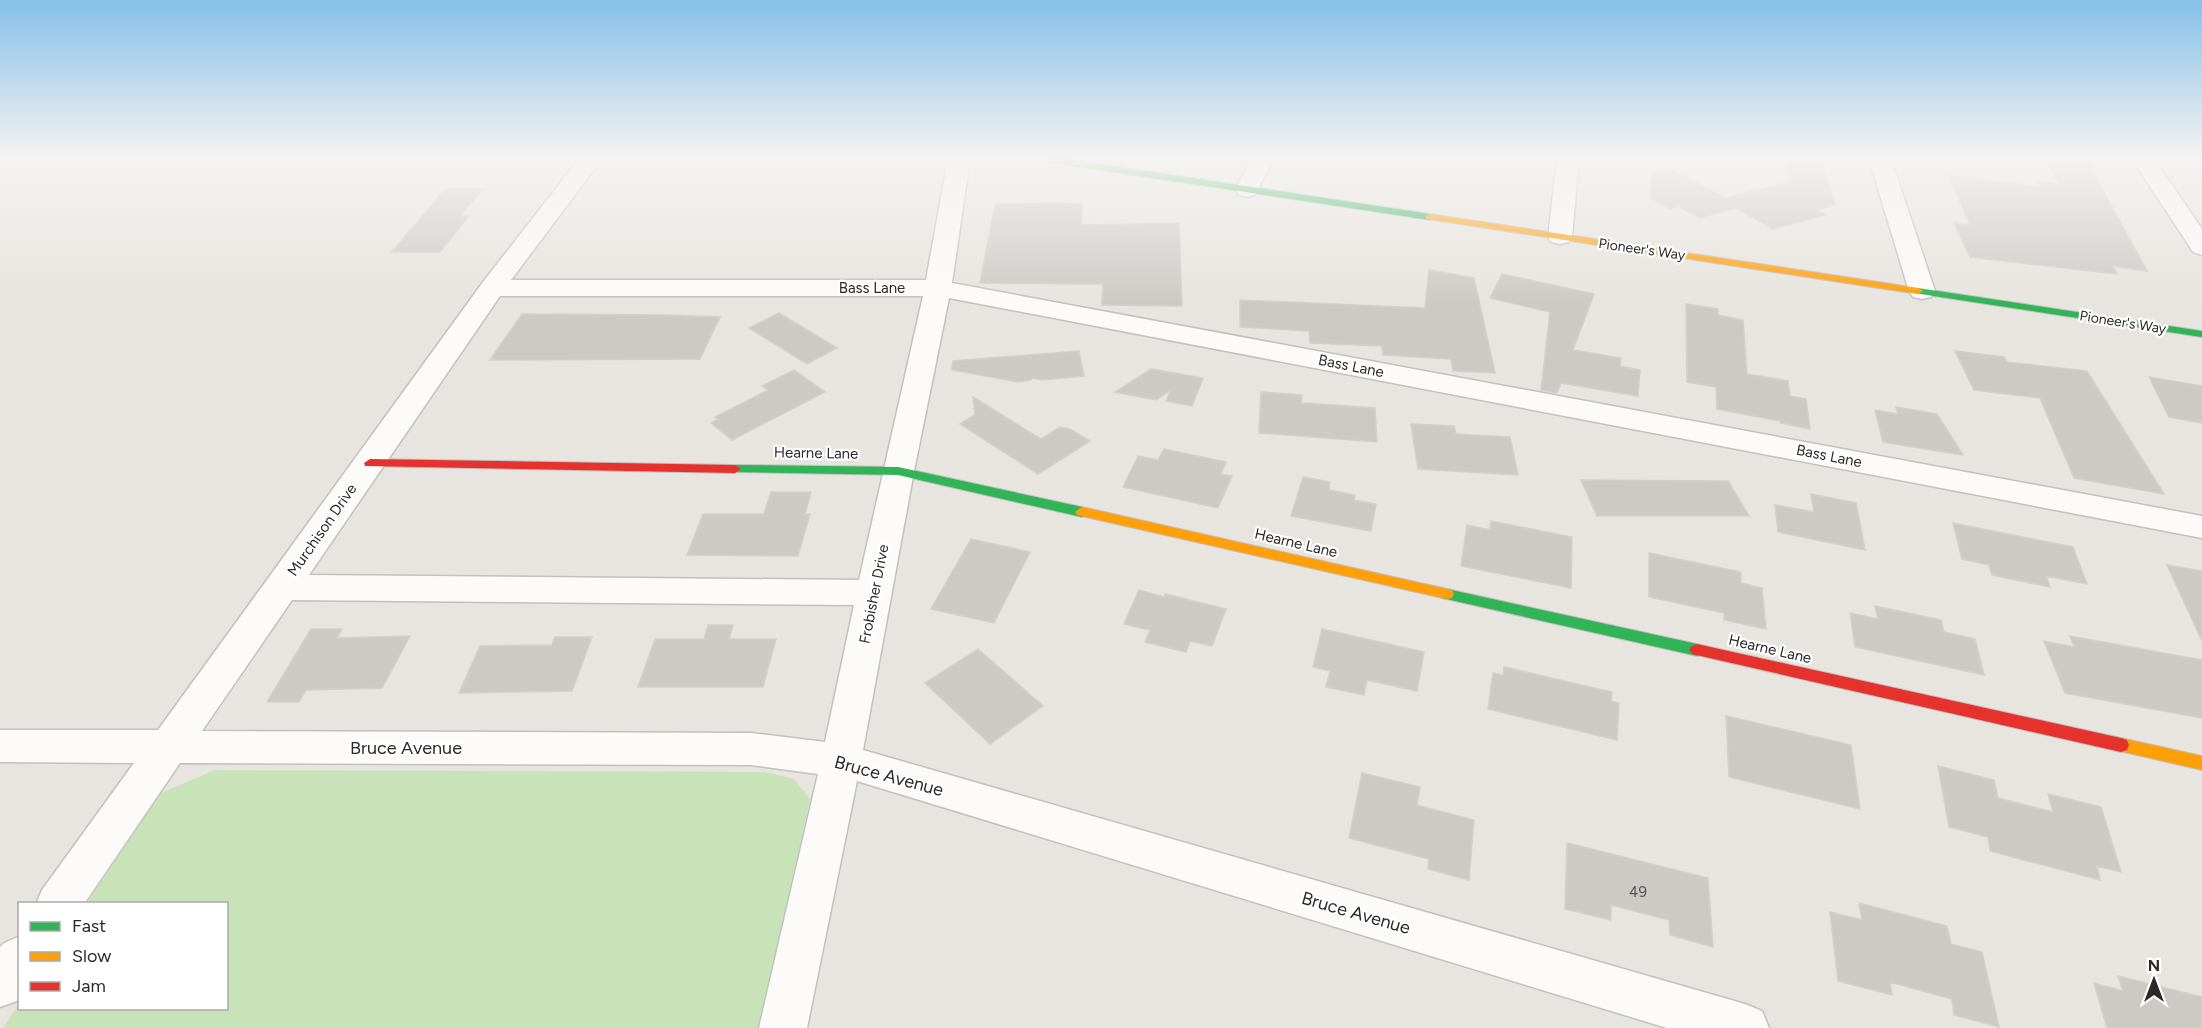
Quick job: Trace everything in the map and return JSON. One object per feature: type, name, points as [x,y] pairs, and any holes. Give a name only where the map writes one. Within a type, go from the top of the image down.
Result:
[{"type":"street","name":"Murchison Drive","points":[[59,902],[492,288],[554,207]]},
{"type":"street","name":"Frobisher Drive","points":[[783,1028],[841,760],[898,471],[938,288],[952,207]]},
{"type":"street","name":"Pioneer's Way","points":[[1360,207],[2202,334]]},
{"type":"street","points":[[1560,237],[1563,207]]},
{"type":"street","points":[[1895,207],[1922,291]]},
{"type":"street","points":[[2175,207],[2202,247]]},
{"type":"street","name":"Bass Lane","points":[[492,288],[938,288],[2202,526]]},
{"type":"street","name":"Hearne Lane","points":[[370,463],[898,471],[2202,763]]},
{"type":"street","points":[[282,587],[874,593]]},
{"type":"street","name":"Bruce Avenue","points":[[0,746],[751,749],[841,760],[1745,1028]]},
{"type":"street","points":[[0,985],[18,961]]},
{"type":"green space","points":[[215,770],[765,772],[794,779],[810,799],[760,1028],[3,1028],[18,1006],[18,1010],[228,1010],[228,902],[88,902],[161,793]]},
{"type":"building","points":[[430,207],[468,207],[460,216],[469,216],[440,252],[392,252]]},
{"type":"building","points":[[994,207],[1082,207],[1081,225],[1179,223],[1182,306],[1102,305],[1103,284],[980,283]]},
{"type":"building","points":[[1680,207],[1828,207],[1816,210],[1826,215],[1773,229],[1736,208],[1700,218]]},
{"type":"building","points":[[1962,207],[2112,207],[2147,271],[2113,266],[2117,274],[1970,257],[1954,223],[1970,225]]},
{"type":"building","points":[[1429,270],[1474,278],[1495,373],[1453,371],[1451,359],[1383,355],[1382,346],[1310,343],[1309,331],[1240,327],[1240,300],[1425,308]]},
{"type":"building","points":[[1502,274],[1594,294],[1573,350],[1621,358],[1620,366],[1640,370],[1638,396],[1561,383],[1557,393],[1541,390],[1550,312],[1490,298]]},
{"type":"building","points":[[1686,304],[1718,309],[1718,315],[1743,320],[1747,374],[1788,381],[1790,396],[1806,399],[1810,429],[1717,409],[1716,387],[1687,382]]},
{"type":"building","points":[[779,313],[837,348],[807,364],[749,328]]},
{"type":"building","points":[[522,314],[720,317],[700,359],[490,360]]},
{"type":"building","points":[[1079,351],[1084,376],[1042,380],[1032,378],[1018,382],[952,370],[953,361]]},
{"type":"building","points":[[1955,351],[2004,357],[2007,362],[2087,371],[2164,494],[2074,478],[2040,398],[1974,390]]},
{"type":"building","points":[[1151,369],[1203,378],[1192,406],[1166,401],[1171,390],[1156,400],[1115,392]]},
{"type":"building","points":[[794,370],[825,392],[732,440],[711,423],[718,419],[715,417],[768,390],[762,386]]},
{"type":"building","points":[[2149,377],[2202,386],[2202,423],[2169,417]]},
{"type":"building","points":[[1261,392],[1302,395],[1301,403],[1375,408],[1377,442],[1259,433]]},
{"type":"building","points":[[973,397],[1041,439],[1060,427],[1070,429],[1090,441],[1038,474],[960,424],[975,415]]},
{"type":"building","points":[[1896,407],[1937,414],[1963,455],[1883,442],[1875,410],[1898,414]]},
{"type":"building","points":[[1411,424],[1454,426],[1456,434],[1510,437],[1518,475],[1418,469]]},
{"type":"building","points":[[1164,449],[1226,462],[1221,474],[1232,476],[1218,508],[1123,487],[1138,456],[1158,460]]},
{"type":"building","points":[[1303,477],[1330,482],[1329,490],[1355,495],[1354,500],[1376,504],[1371,531],[1291,516]]},
{"type":"building","points":[[1581,480],[1728,481],[1749,516],[1597,516]]},
{"type":"building","points":[[771,492],[811,492],[805,514],[810,514],[798,556],[687,555],[703,514],[764,514]]},
{"type":"building","points":[[1811,494],[1856,503],[1865,550],[1778,532],[1775,505],[1814,512]]},
{"type":"building","points":[[1491,521],[1572,537],[1571,588],[1461,566],[1467,525],[1490,530]]},
{"type":"building","points":[[1953,523],[2073,547],[2087,584],[2046,576],[2050,587],[1992,575],[1989,565],[1962,559]]},
{"type":"building","points":[[971,539],[1030,552],[994,623],[931,609]]},
{"type":"building","points":[[1649,553],[1741,572],[1741,583],[1762,588],[1766,629],[1724,620],[1724,613],[1649,597]]},
{"type":"building","points":[[2167,565],[2202,571],[2202,641]]},
{"type":"building","points":[[1139,590],[1226,609],[1212,646],[1190,641],[1186,652],[1145,642],[1150,630],[1124,624]]},
{"type":"building","points":[[1875,606],[1941,620],[1944,632],[1975,639],[1984,675],[1855,647],[1850,613],[1878,619]]},
{"type":"building","points":[[708,625],[733,625],[729,639],[776,639],[763,687],[638,687],[655,639],[704,639]]},
{"type":"building","points":[[311,629],[342,629],[337,638],[410,636],[382,688],[306,690],[299,702],[267,702]]},
{"type":"building","points":[[1322,629],[1424,652],[1417,691],[1367,680],[1364,695],[1326,687],[1330,671],[1313,667]]},
{"type":"building","points":[[2070,636],[2202,660],[2202,718],[2065,693],[2044,641],[2074,647]]},
{"type":"building","points":[[555,637],[592,637],[572,691],[459,693],[480,646],[552,645]]},
{"type":"building","points":[[978,649],[1043,706],[990,744],[925,683]]},
{"type":"building","points":[[1504,667],[1612,692],[1611,701],[1619,703],[1617,740],[1488,709],[1493,673],[1503,675]]},
{"type":"building","points":[[1726,716],[1851,745],[1860,809],[1729,777]]},
{"type":"building","points":[[1938,766],[1994,780],[1998,798],[2053,812],[2048,794],[2101,807],[2121,872],[2097,866],[2100,880],[1990,851],[1988,837],[1949,827]]},
{"type":"building","points":[[1362,773],[1420,787],[1417,805],[1474,820],[1469,880],[1428,869],[1429,859],[1349,838]]},
{"type":"building","points":[[1567,843],[1708,878],[1713,947],[1670,935],[1669,920],[1611,905],[1611,920],[1565,909]]},
{"type":"building","points":[[1859,903],[1947,926],[1951,944],[1982,952],[1999,1027],[1954,1015],[1952,999],[1890,982],[1892,995],[1838,981],[1830,912],[1862,920]]},
{"type":"building","points":[[2118,976],[2202,997],[2202,1028],[2107,1028],[2094,983],[2123,991]]},
{"type":"traffic: fast","points":[[1364,207],[1430,217]]},
{"type":"traffic: fast","points":[[1918,291],[2202,334]]},
{"type":"traffic: fast","points":[[735,469],[898,471],[1082,512]]},
{"type":"traffic: fast","points":[[1447,594],[1697,650]]},
{"type":"traffic: slow","points":[[1430,217],[1918,291]]},
{"type":"traffic: slow","points":[[1082,512],[1447,594]]},
{"type":"traffic: slow","points":[[2121,745],[2202,763]]},
{"type":"traffic: jam","points":[[370,463],[735,469]]},
{"type":"traffic: jam","points":[[1697,650],[2121,745]]}]
